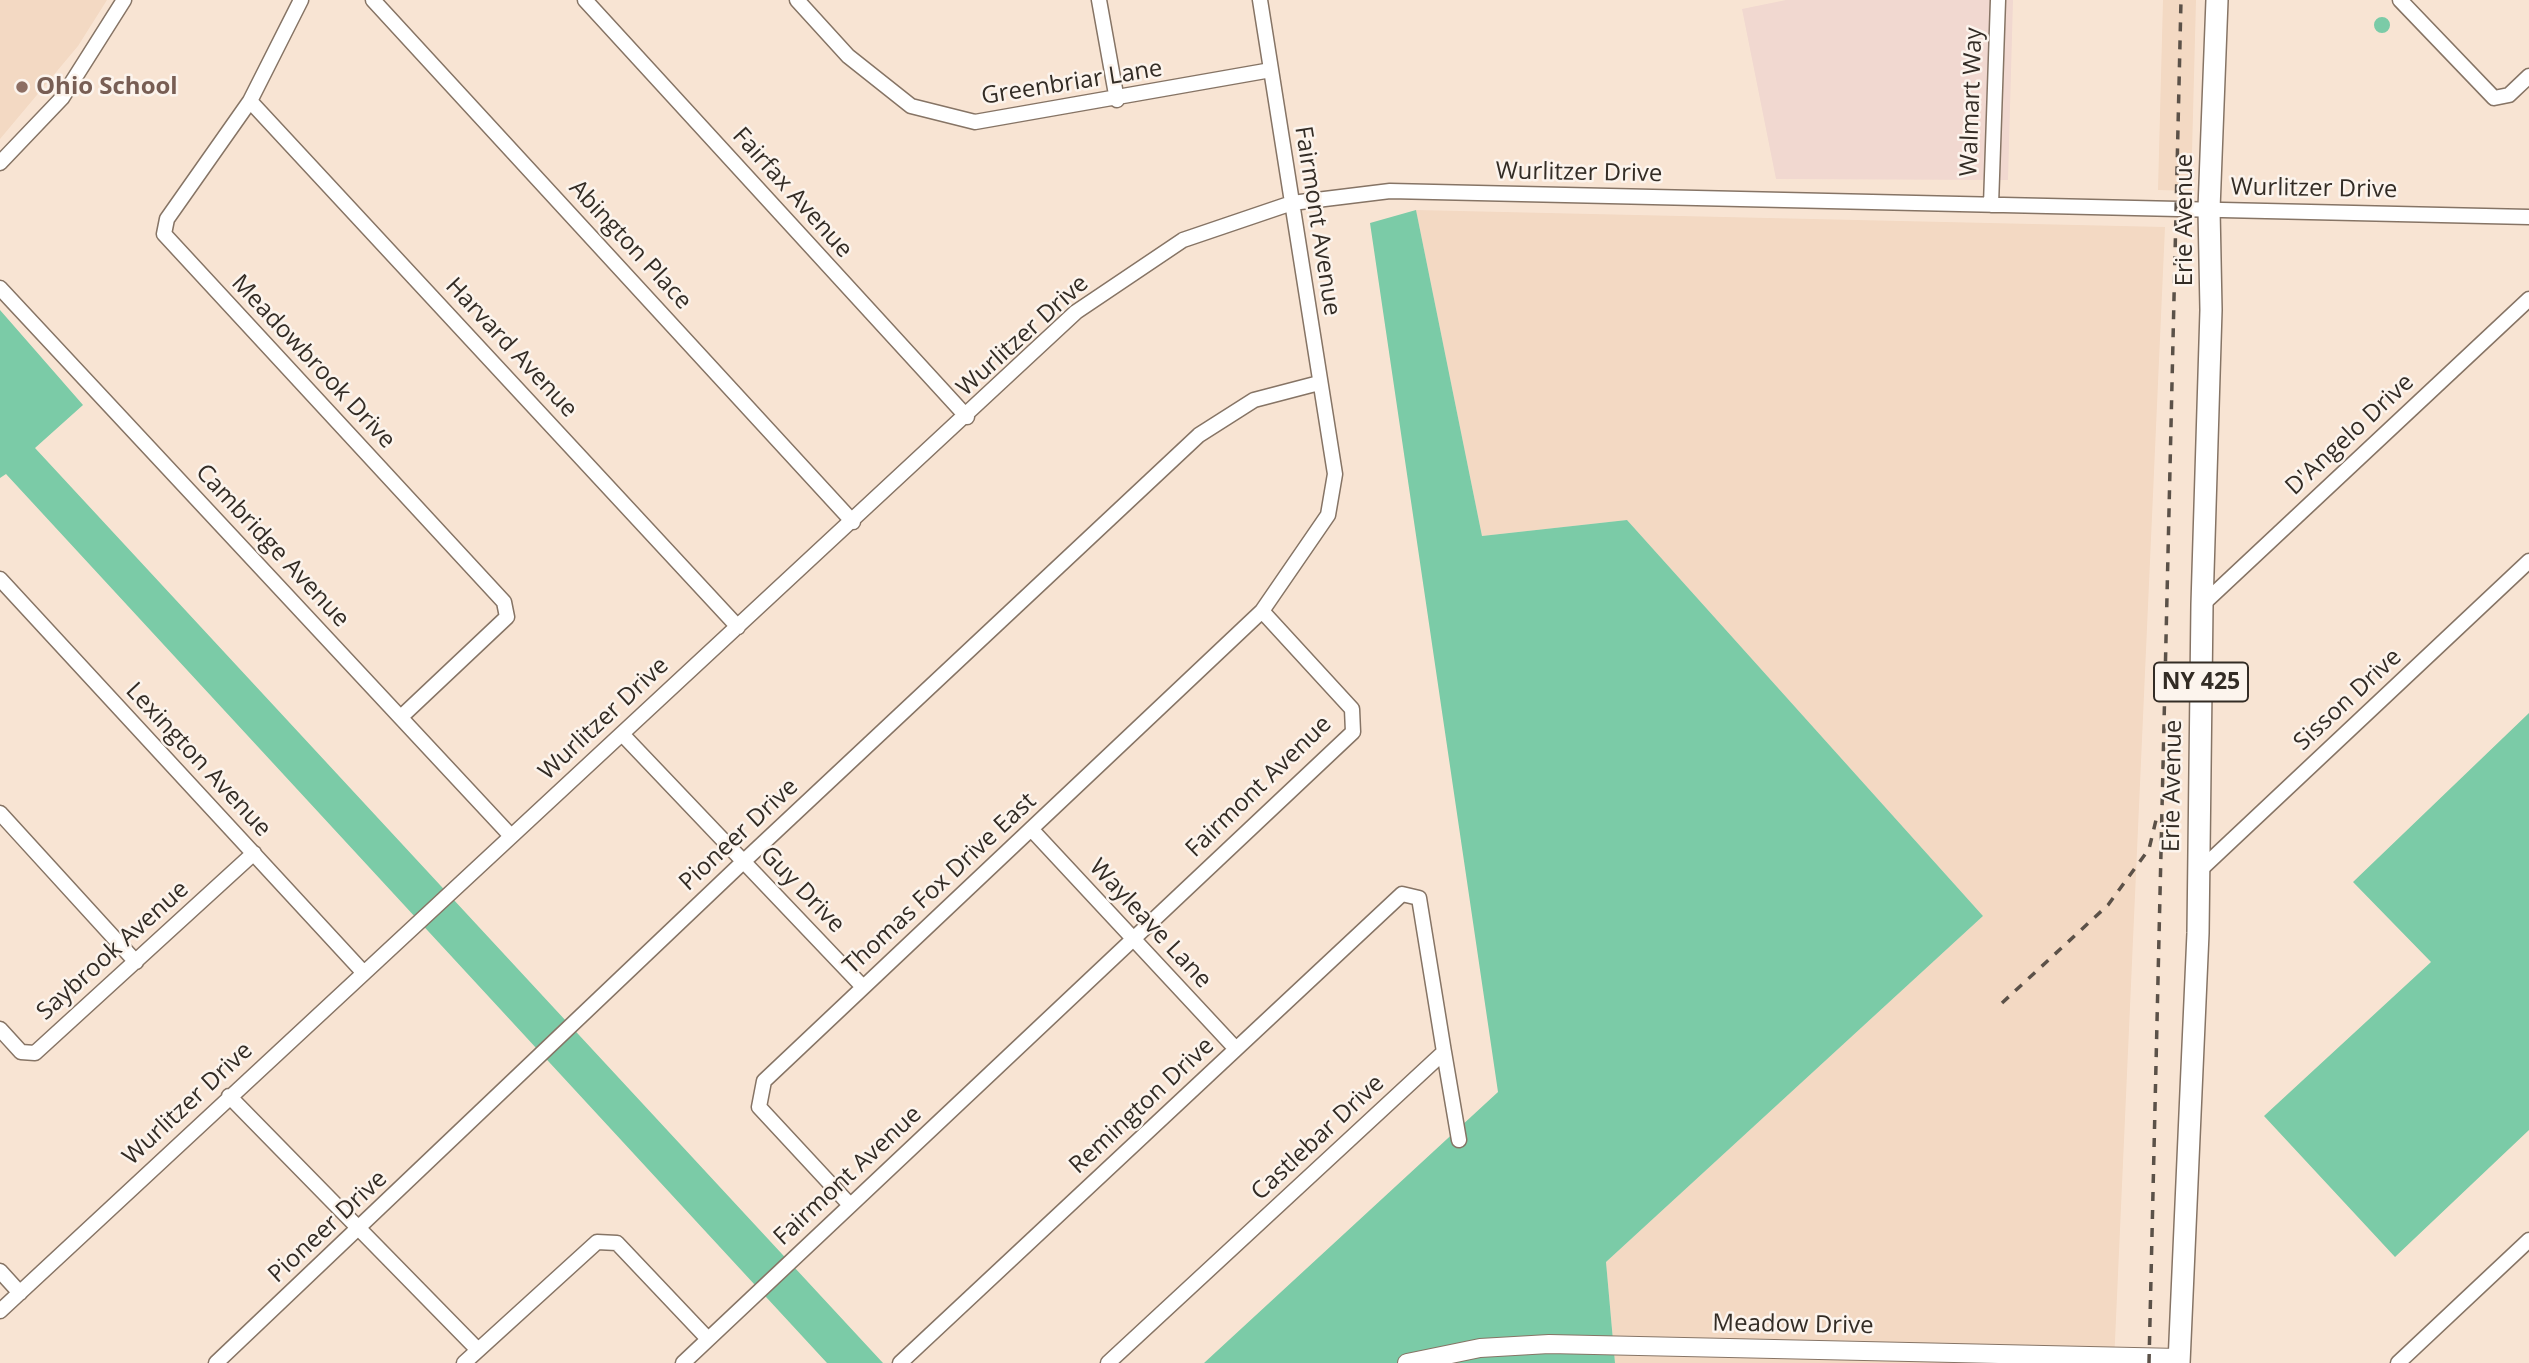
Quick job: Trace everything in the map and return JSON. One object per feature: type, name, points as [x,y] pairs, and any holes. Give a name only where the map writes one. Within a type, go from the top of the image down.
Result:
[{"type":"main road","name":"Erie Avenue","points":[[2179,1361],[2191,1133],[2211,310],[2210,209],[2217,0]]},
{"type":"street","points":[[0,163],[62,98],[124,0]]},
{"type":"street","name":"Meadowbrook Drive","points":[[300,0],[250,101],[167,219],[164,233],[504,602],[507,617],[401,717]]},
{"type":"street","name":"Abington Place","points":[[373,0],[852,522]]},
{"type":"street","name":"Fairfax Avenue","points":[[585,0],[967,417]]},
{"type":"street","name":"Greenbriar Lane","points":[[797,0],[848,56],[911,106],[975,122],[1117,100],[1271,70]]},
{"type":"street","points":[[1100,0],[1117,100]]},
{"type":"street","name":"Fairmont Avenue","points":[[683,1363],[1353,732],[1352,709],[1262,611],[1328,515],[1335,474],[1260,0]]},
{"type":"street","name":"Walmart Way","points":[[1991,205],[1998,0]]},
{"type":"street","points":[[2400,0],[2494,98],[2509,95],[2529,76]]},
{"type":"street","name":"Harvard Avenue","points":[[250,101],[738,627]]},
{"type":"street","name":"Wurlitzer Drive","points":[[0,1311],[363,972],[967,417],[1076,312],[1183,240],[1292,203],[1390,191],[2529,217]]},
{"type":"street","name":"Cambridge Avenue","points":[[0,288],[511,836]]},
{"type":"street","name":"D'Angelo Drive","points":[[2202,605],[2529,299]]},
{"type":"street","name":"Pioneer Drive","points":[[216,1363],[358,1231],[743,862],[1199,435],[1254,400],[1319,383]]},
{"type":"street","name":"Sisson Drive","points":[[2198,872],[2529,561]]},
{"type":"street","name":"Lexington Avenue","points":[[0,579],[363,972]]},
{"type":"street","name":"Thomas Fox Drive East","points":[[850,1205],[759,1107],[764,1081],[1262,611]]},
{"type":"street","name":"Guy Drive","points":[[622,734],[863,987]]},
{"type":"street","points":[[0,813],[136,962]]},
{"type":"street","name":"Wayleave Lane","points":[[1032,830],[1236,1049]]},
{"type":"street","name":"Saybrook Avenue","points":[[0,1029],[21,1052],[35,1052],[254,853]]},
{"type":"street","name":"Remington Drive","points":[[900,1363],[1402,894],[1419,898],[1444,1052]]},
{"type":"street","points":[[1444,1052],[1459,1140]]},
{"type":"street","name":"Castlebar Drive","points":[[1108,1363],[1444,1052]]},
{"type":"street","points":[[229,1096],[358,1231],[478,1350]]},
{"type":"street","points":[[2398,1363],[2529,1240]]},
{"type":"street","points":[[464,1363],[597,1242],[617,1243],[708,1339]]},
{"type":"street","points":[[0,1271],[20,1293]]},
{"type":"street","name":"Meadow Drive","points":[[1407,1363],[1480,1348],[1549,1344],[2179,1361]]},
{"type":"shaded area","name":"Ohio School","points":[[0,0],[107,0],[78,46],[0,139]]},
{"type":"shaded area","points":[[1786,0],[2013,0],[2008,180],[1776,179],[1742,9]]},
{"type":"shaded area","points":[[2163,0],[2196,0],[2191,191],[2158,190]]},
{"type":"shaded area","points":[[1416,210],[2165,227],[2114,1363],[1615,1363],[1606,1262],[1983,916],[1627,520],[1482,536]]},
{"type":"green space","points":[[2379,17],[2385,17],[2390,25],[2388,31],[2379,33],[2374,28],[2374,22]]},
{"type":"green space","points":[[1416,210],[1482,536],[1627,520],[1983,916],[1606,1262],[1615,1363],[1204,1363],[1498,1092],[1370,223]]},
{"type":"green space","points":[[0,310],[83,405],[35,448],[883,1363],[827,1363],[6,474],[0,478]]},
{"type":"green space","points":[[2529,713],[2529,1130],[2395,1257],[2264,1116],[2431,962],[2353,882]]},
{"type":"railway","points":[[2149,1363],[2181,0]]},
{"type":"railway","points":[[2002,1003],[2108,905],[2149,849],[2156,820]]},
{"type":"place","name":"Ohio School","points":[[22,87]]}]
